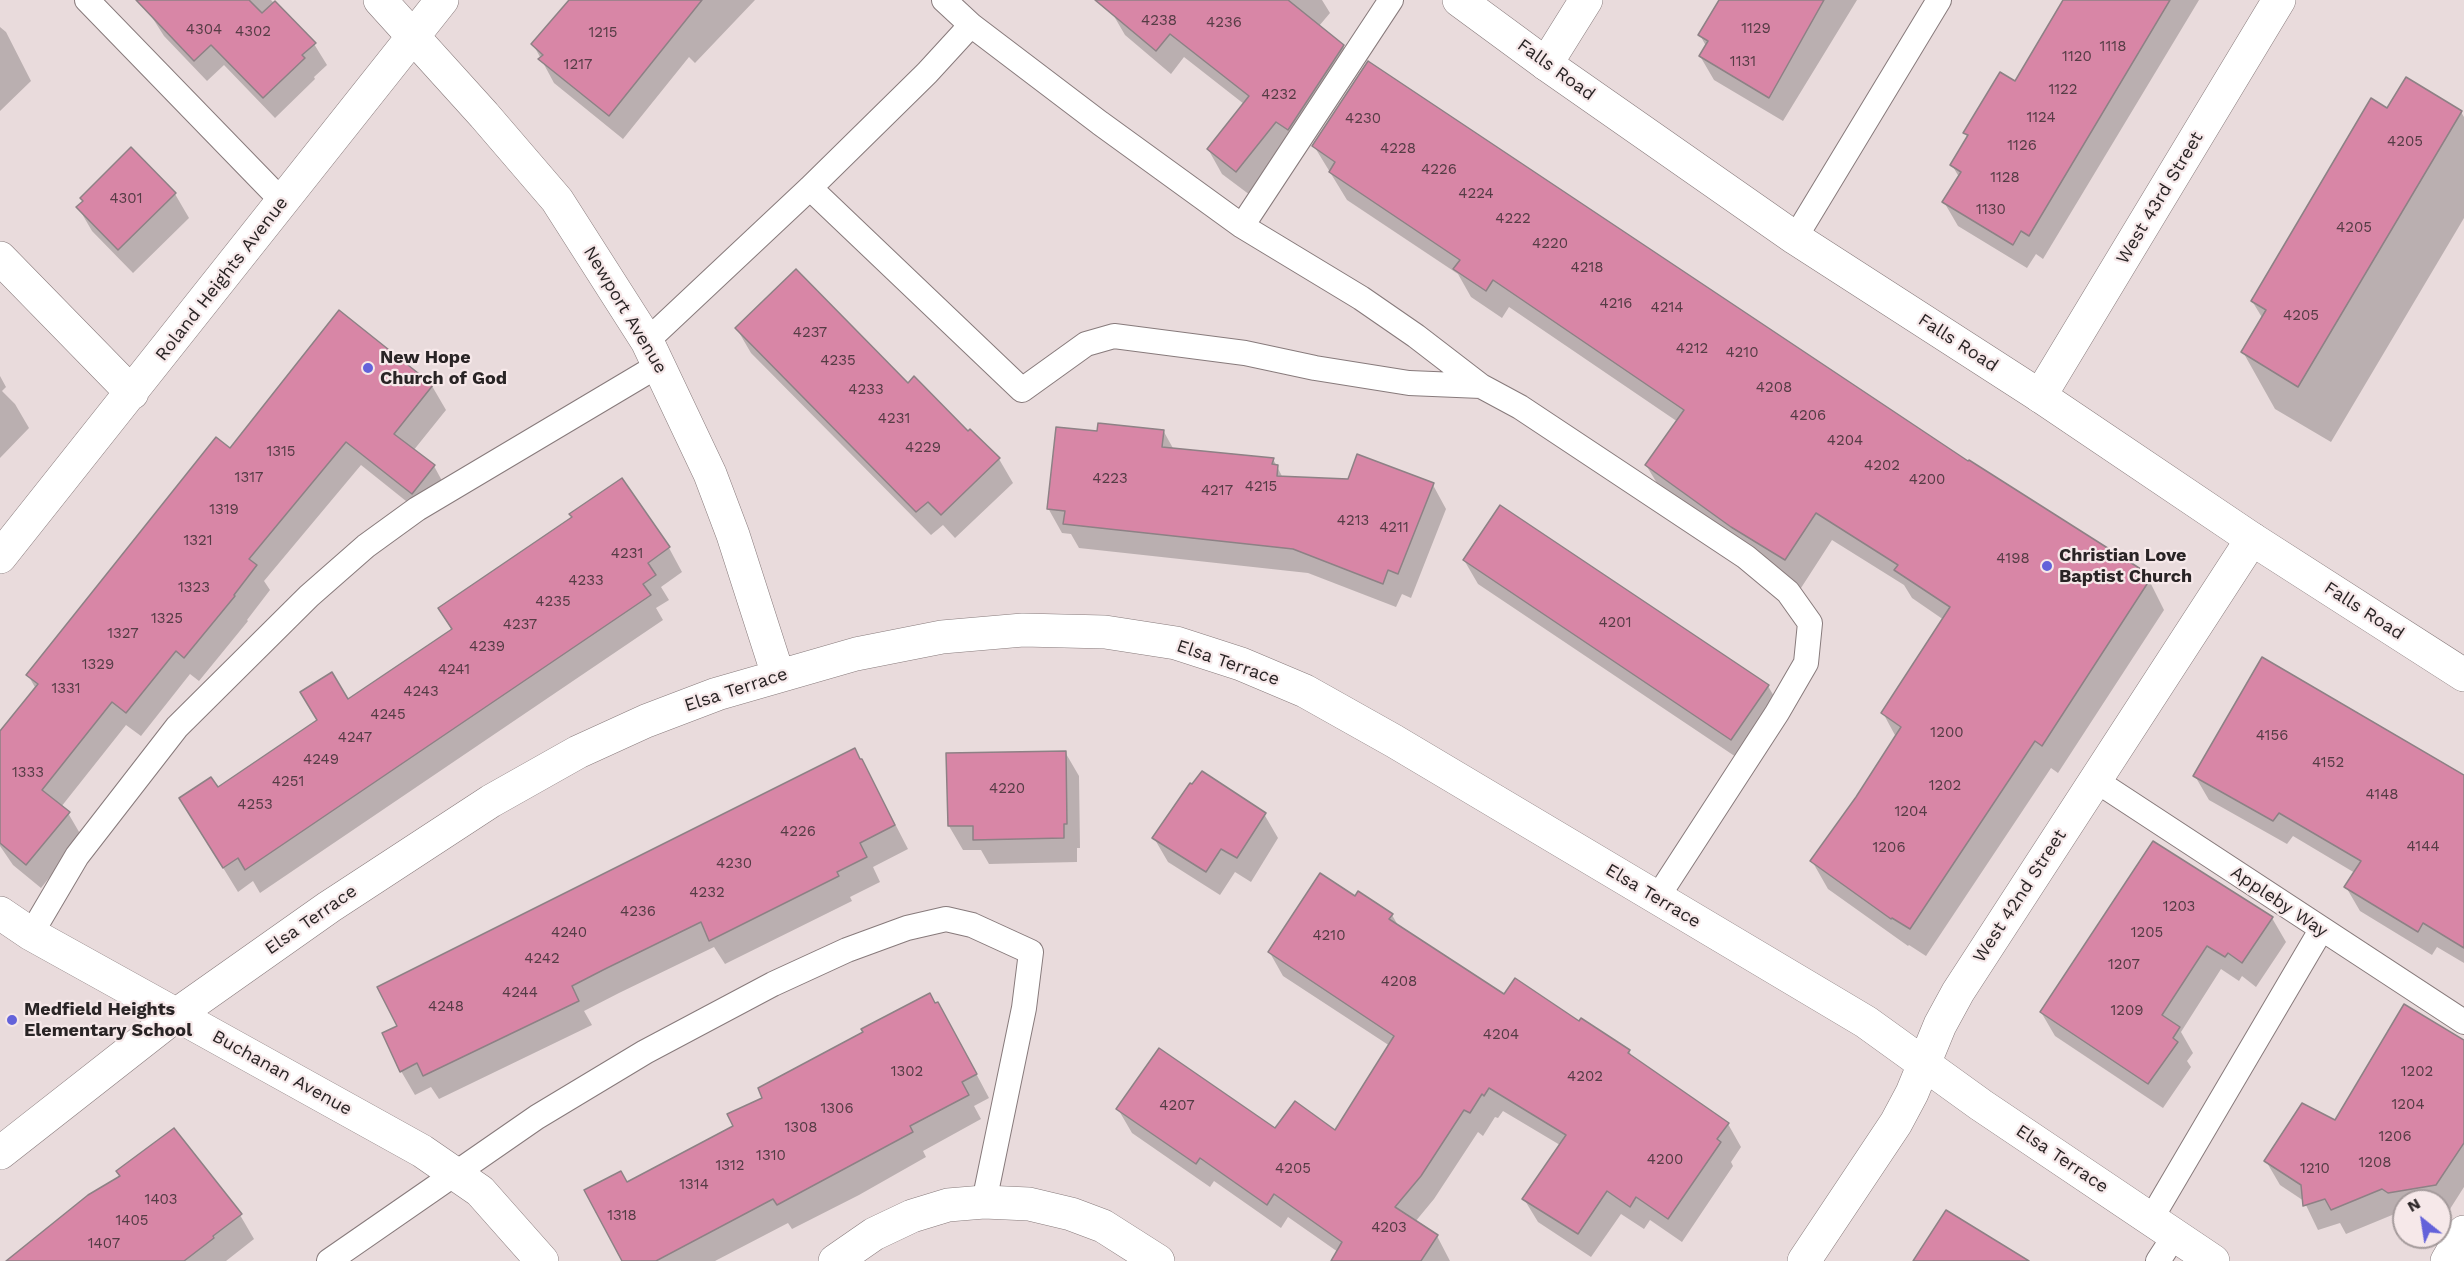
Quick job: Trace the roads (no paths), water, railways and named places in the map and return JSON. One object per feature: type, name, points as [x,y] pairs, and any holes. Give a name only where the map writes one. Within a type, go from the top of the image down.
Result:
[{"type":"street","name":"Newport Avenue","points":[[380,0],[557,200],[653,353],[710,474],[730,525],[778,675]]},
{"type":"street","name":"Roland Heights Avenue","points":[[0,557],[442,0]]},
{"type":"street","name":"Falls Road","points":[[1459,0],[1546,64],[1795,238],[2040,396],[2252,539],[2464,675]]},
{"type":"street","points":[[1546,64],[1586,0]]},
{"type":"street","name":"West 43rd Street","points":[[2040,396],[2279,0]]},
{"type":"street","points":[[0,258],[132,393]]},
{"type":"street","name":"West 42nd Street","points":[[1804,1261],[1896,1123],[1912,1093],[1940,1025],[1958,992],[2252,539]]},
{"type":"street","name":"Elsa Terrace","points":[[176,1015],[408,853],[491,801],[578,752],[646,721],[717,694],[856,654],[942,638],[1023,630],[1105,632],[1176,643],[1241,664],[1305,691],[1394,741],[1866,1022],[1981,1104],[2162,1239],[2213,1261]]},
{"type":"street","name":"Buchanan Avenue","points":[[0,913],[31,934],[422,1151],[456,1173],[486,1197],[542,1261]]},
{"type":"street","points":[[0,1153],[176,1015]]},
{"type":"street","points":[[835,1261],[874,1234],[912,1216],[948,1206],[984,1202],[1029,1204],[1071,1214],[1103,1226],[1158,1261]]},
{"type":"street","points":[[2447,1261],[2464,1232]]},
{"type":"lane","points":[[87,0],[283,202]]},
{"type":"lane","points":[[944,0],[971,25],[1100,123],[1242,226],[1361,298],[1416,336],[1481,386],[1520,406],[1746,557],[1788,592],[1810,623],[1806,663],[1777,713],[1657,898]]},
{"type":"lane","points":[[1242,226],[1391,0]]},
{"type":"lane","points":[[1795,238],[1940,0]]},
{"type":"lane","points":[[31,934],[77,856],[170,735],[241,661],[366,546],[417,509],[653,353],[810,188],[927,73],[971,25]]},
{"type":"lane","points":[[810,188],[1022,390],[1086,344],[1114,336],[1245,353],[1315,368],[1409,383],[1481,386]]},
{"type":"lane","name":"Appleby Way","points":[[2095,780],[2464,1022]]},
{"type":"lane","points":[[329,1261],[537,1117],[635,1058],[763,989],[847,950],[907,928],[946,919],[972,924],[1031,952],[1024,1008],[984,1202]]},
{"type":"lane","points":[[2162,1239],[2321,930]]},
{"type":"place","name":"New Hope Church of God","points":[[368,368]]},
{"type":"place","name":"Christian Love Baptist Church","points":[[2047,566]]},
{"type":"place","name":"Medfield Heights Elementary School","points":[[12,1020]]}]
